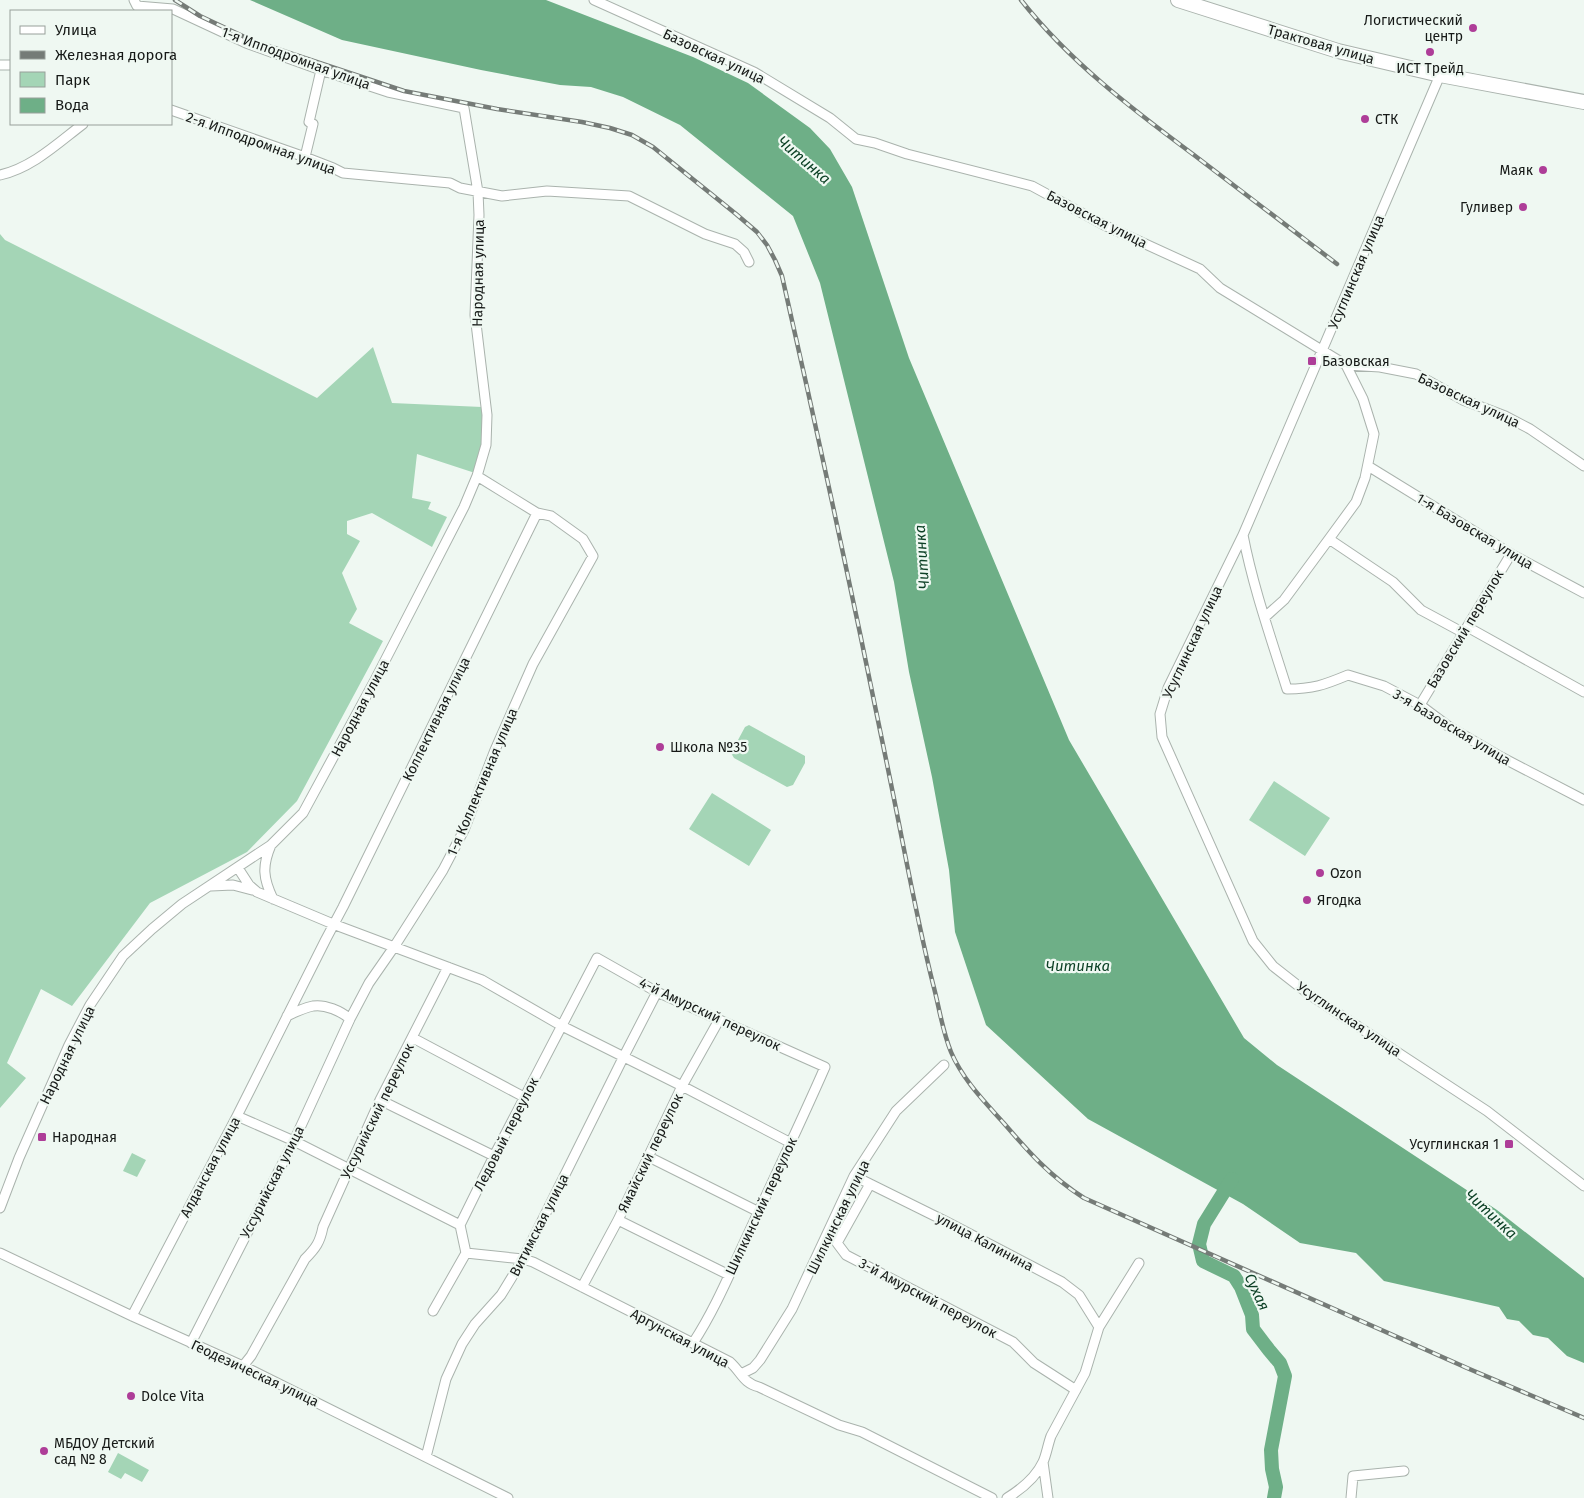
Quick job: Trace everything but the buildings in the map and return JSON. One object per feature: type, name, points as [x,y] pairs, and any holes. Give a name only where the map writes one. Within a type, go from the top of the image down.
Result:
[{"type":"main road","name":"Трактовая улица","points":[[1178,0],[1338,51],[1440,75],[1584,102]]},
{"type":"street","name":"Базовская улица","points":[[594,0],[754,72],[830,118],[856,139],[1032,186],[1104,225],[1200,269],[1220,288],[1346,365],[1380,367],[1416,374],[1463,400],[1505,416],[1530,429],[1584,466]]},
{"type":"street","name":"1-я Ипподромная улица","points":[[136,6],[172,8],[246,43],[321,70],[388,92],[464,108]]},
{"type":"street","points":[[305,157],[313,124],[309,122],[321,70]]},
{"type":"street","name":"Усуглинская улица","points":[[1440,75],[1243,535],[1168,688],[1160,714],[1162,737],[1253,940],[1273,966],[1310,995],[1487,1111],[1584,1186]]},
{"type":"street","name":"Народная улица","points":[[0,1208],[19,1158],[69,1045],[90,1005],[123,956],[182,904],[271,845],[303,813],[375,680],[477,476],[486,445],[487,415],[476,315],[478,192],[464,108]]},
{"type":"street","name":"2-я Ипподромная улица","points":[[172,110],[305,157],[343,173],[450,183],[460,188],[502,196],[547,191],[629,196],[705,234],[735,244],[744,252],[749,262]]},
{"type":"street","points":[[0,175],[14,172],[39,158],[83,125]]},
{"type":"street","points":[[1243,535],[1264,617],[1284,600],[1329,539],[1356,502],[1366,478],[1374,434],[1363,399],[1346,365]]},
{"type":"street","name":"1-я Базовская улица","points":[[1368,466],[1511,554],[1584,593]]},
{"type":"street","points":[[477,476],[537,513]]},
{"type":"street","name":"1-я Коллективная улица","points":[[350,1019],[369,983],[443,870],[464,830],[495,750],[533,664],[594,556],[583,540],[551,516],[537,513]]},
{"type":"street","name":"Коллективная улица","points":[[287,1016],[352,889],[537,513]]},
{"type":"street","points":[[1329,539],[1394,582],[1421,610],[1460,630],[1471,629],[1584,692]]},
{"type":"street","name":"Базовский переулок","points":[[1420,705],[1511,554]]},
{"type":"street","name":"3-я Базовская улица","points":[[1264,617],[1286,689],[1306,689],[1323,685],[1348,675],[1384,686],[1420,705],[1448,726],[1584,800]]},
{"type":"street","points":[[271,845],[266,858],[264,872],[266,886],[273,899]]},
{"type":"street","points":[[238,868],[249,885],[257,892]]},
{"type":"street","points":[[206,888],[220,885],[245,888],[333,924],[482,980],[562,1026],[791,1143]]},
{"type":"street","name":"4-й Амурский переулок","points":[[597,958],[657,992],[825,1067]]},
{"type":"street","name":"Ледовый переулок","points":[[460,1225],[597,958]]},
{"type":"street","name":"Уссурийский переулок","points":[[243,1366],[251,1356],[305,1259],[315,1249],[321,1239],[323,1227],[380,1100],[448,967]]},
{"type":"street","name":"Витимская улица","points":[[426,1457],[451,1366],[470,1331],[502,1295],[523,1259],[657,992]]},
{"type":"street","points":[[287,1016],[314,1006],[332,1009],[350,1019]]},
{"type":"street","name":"Алданская улица","points":[[132,1316],[287,1016]]},
{"type":"street","name":"Уссурийская улица","points":[[191,1343],[294,1141],[350,1019]]},
{"type":"street","name":"Ямайский переулок","points":[[582,1287],[618,1220],[682,1086],[719,1020]]},
{"type":"street","points":[[413,1038],[524,1097]]},
{"type":"street","name":"Шилкинская улица","points":[[741,1374],[753,1368],[760,1360],[792,1309],[854,1176],[896,1111],[944,1065]]},
{"type":"street","name":"Шилкинский переулок","points":[[693,1343],[729,1275],[825,1067]]},
{"type":"street","points":[[380,1100],[494,1156]]},
{"type":"street","points":[[237,1116],[294,1141],[460,1225],[466,1253],[433,1311]]},
{"type":"street","points":[[649,1157],[759,1212]]},
{"type":"street","name":"улица Калинина","points":[[854,1176],[1062,1282],[1079,1295],[1099,1327]]},
{"type":"street","name":"3-й Амурский переулок","points":[[870,1184],[837,1243],[846,1254],[1013,1342],[1034,1363],[1076,1390]]},
{"type":"street","points":[[618,1220],[729,1275]]},
{"type":"street","name":"Геодезическая улица","points":[[0,1253],[243,1366],[508,1498]]},
{"type":"street","name":"Аргунская улица","points":[[466,1253],[523,1259],[533,1262],[730,1362],[744,1380],[751,1385],[760,1387],[839,1425],[862,1432],[992,1498]]},
{"type":"street","points":[[1048,1498],[1043,1462],[1046,1447],[1085,1373],[1099,1327],[1138,1263]]},
{"type":"street","points":[[1012,1497],[1031,1479],[1043,1462]]},
{"type":"street","points":[[1351,1498],[1354,1476],[1404,1471]]},
{"type":"green space","points":[[0,234],[5,240],[317,398],[373,347],[392,403],[482,407],[483,447],[475,473],[417,454],[412,498],[431,502],[428,509],[447,517],[432,547],[372,513],[347,521],[347,534],[360,541],[342,573],[357,609],[349,623],[383,641],[297,801],[247,852],[150,903],[72,1006],[41,989],[7,1063],[26,1078],[0,1108]]},
{"type":"green space","points":[[749,725],[805,756],[805,763],[793,785],[787,787],[734,758],[731,753],[745,727]]},
{"type":"green space","points":[[1274,781],[1330,818],[1305,856],[1249,820]]},
{"type":"green space","points":[[712,793],[771,830],[749,866],[689,829]]},
{"type":"green space","points":[[132,1153],[146,1160],[137,1177],[123,1171]]},
{"type":"green space","points":[[118,1453],[149,1470],[142,1482],[125,1473],[121,1479],[108,1472]]},
{"type":"water","name":"Читинка","points":[[250,0],[546,0],[693,57],[748,83],[810,128],[830,149],[852,187],[909,358],[1069,740],[1244,1038],[1277,1065],[1497,1210],[1584,1278],[1584,1363],[1567,1356],[1548,1338],[1533,1335],[1519,1321],[1507,1319],[1499,1307],[1384,1281],[1356,1253],[1300,1243],[1243,1204],[1088,1119],[986,1025],[955,932],[949,870],[932,777],[909,672],[894,582],[820,283],[793,216],[680,125],[623,97],[591,87],[560,85],[342,40]]},
{"type":"waterway","name":"Сухая","points":[[1232,1179],[1204,1224],[1199,1244],[1203,1261],[1234,1276],[1241,1287],[1252,1315],[1253,1329],[1280,1363],[1285,1376],[1271,1450],[1272,1469],[1276,1487],[1274,1498]]},
{"type":"railway","points":[[175,0],[200,16],[251,40],[404,91],[497,109],[582,122],[632,135],[653,147],[757,232],[767,245],[782,276],[851,590],[916,907],[943,1027],[951,1052],[973,1088],[1039,1162],[1071,1190],[1084,1198],[1584,1418]]},
{"type":"railway","points":[[1021,0],[1080,64],[1102,83],[1337,264]]},
{"type":"place","name":"Логистический центр","points":[[1473,28]]},
{"type":"place","name":"ИСТ Трейд","points":[[1430,52]]},
{"type":"place","name":"СТК","points":[[1365,119]]},
{"type":"place","name":"Маяк","points":[[1543,170]]},
{"type":"place","name":"Гуливер","points":[[1523,207]]},
{"type":"place","name":"Базовская","points":[[1312,361]]},
{"type":"place","name":"Школа №35","points":[[660,747]]},
{"type":"place","name":"Ozon","points":[[1320,873]]},
{"type":"place","name":"Ягодка","points":[[1307,900]]},
{"type":"place","name":"Народная","points":[[42,1137]]},
{"type":"place","name":"Усуглинская 1","points":[[1509,1144]]},
{"type":"place","name":"Dolce Vita","points":[[131,1396]]},
{"type":"place","name":"МБДОУ Детский сад № 8","points":[[44,1451]]}]
